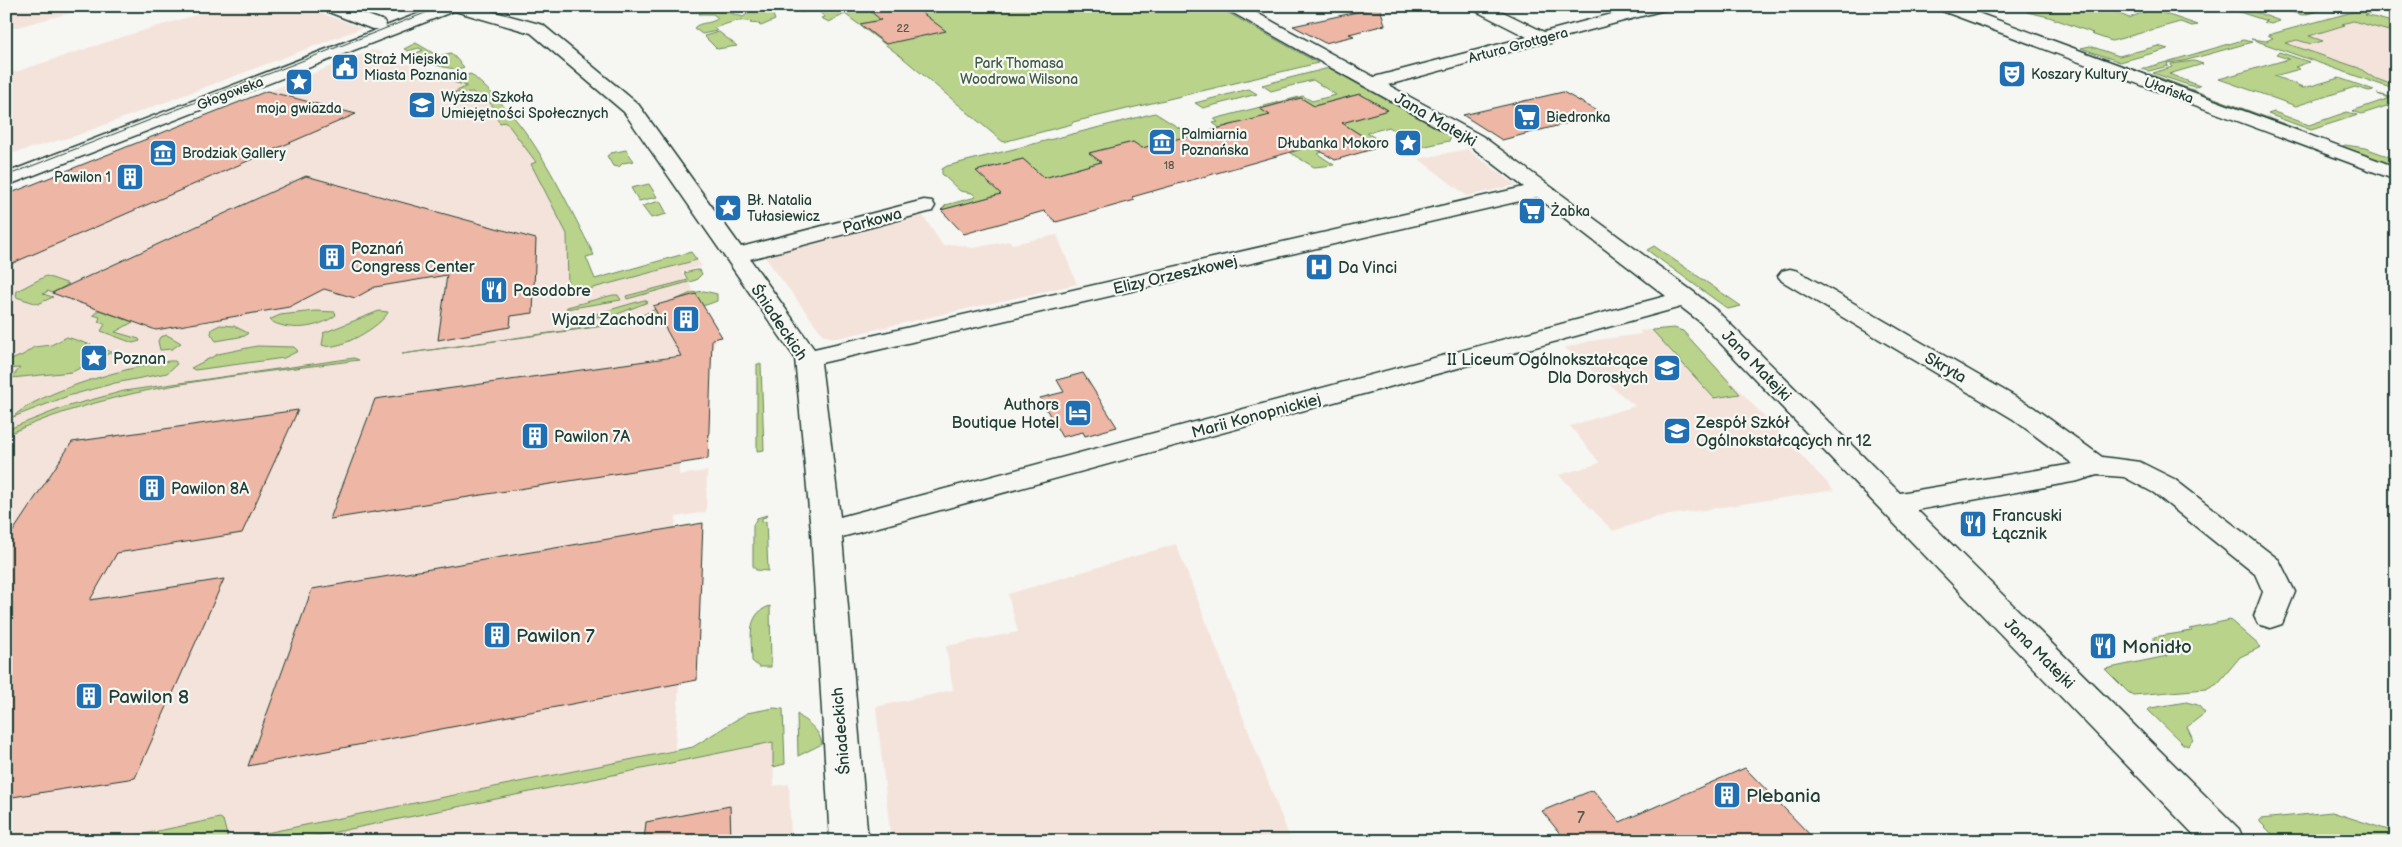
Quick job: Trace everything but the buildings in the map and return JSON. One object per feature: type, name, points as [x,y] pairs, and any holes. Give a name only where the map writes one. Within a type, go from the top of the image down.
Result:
[{"type":"street","points":[[327,6],[378,25]]},
{"type":"street","name":"Głogowska","points":[[6,168],[427,6]]},
{"type":"street","name":"Głogowska","points":[[6,180],[453,6]]},
{"type":"street","name":"Śniadeckich","points":[[453,6],[537,28],[630,108],[808,358],[826,531],[849,841]]},
{"type":"street","name":"Jana Matejki","points":[[1232,6],[1475,140],[1686,298],[1715,322],[2225,841]]},
{"type":"street","points":[[1478,6],[1545,39]]},
{"type":"street","name":"Artura Grottgera","points":[[1373,83],[1545,39],[1662,6]]},
{"type":"street","name":"Ułańska","points":[[1943,6],[2396,174]]},
{"type":"street","name":"Elizy Orzeszkowej","points":[[808,358],[1541,190]]},
{"type":"street","name":"Parkowa","points":[[734,256],[924,206]]},
{"type":"street","name":"Skryta","points":[[1790,276],[2023,413],[2095,466]]},
{"type":"street","name":"Marii Konopnickiej","points":[[826,531],[1686,298]]},
{"type":"street","points":[[1894,504],[2078,472],[2095,466],[2130,468],[2164,486],[2268,568],[2279,592],[2270,616]]},
{"type":"shaded area","points":[[6,6],[97,6],[6,30]]},
{"type":"shaded area","points":[[226,6],[302,6],[362,28],[75,136],[6,155],[6,75],[125,36]]},
{"type":"shaded area","points":[[2350,15],[2396,28],[2396,89],[2265,43]]},
{"type":"shaded area","points":[[406,17],[414,19],[6,178],[6,171]]},
{"type":"shaded area","points":[[372,50],[384,53],[376,57],[466,77],[517,134],[537,163],[595,279],[691,252],[702,266],[682,272],[719,333],[711,351],[708,459],[679,464],[679,475],[707,471],[706,512],[676,517],[675,528],[703,523],[697,680],[679,684],[674,762],[773,742],[774,786],[789,784],[791,841],[6,841],[6,196]]},
{"type":"shaded area","points":[[1467,149],[1516,185],[1467,196],[1419,159]]},
{"type":"shaded area","points":[[918,208],[943,246],[953,244],[973,248],[1010,241],[1012,244],[1057,235],[1077,284],[837,338],[824,336],[758,248]]},
{"type":"shaded area","name":"Zespół Szkół Ogólnokstałcących nr 12","points":[[1674,328],[1683,331],[1834,490],[1657,517],[1613,531],[1559,475],[1600,463],[1570,426],[1635,406],[1565,348],[1590,341],[1642,334],[1639,331]]},
{"type":"shaded area","points":[[1176,544],[1291,841],[891,841],[876,707],[953,690],[946,646],[1018,632],[1008,594]]},
{"type":"green space","name":"Park Thomasa Woodrowa Wilsona","points":[[802,6],[1216,6],[1318,63],[1073,122],[1072,124],[1003,142],[903,58],[845,14],[829,22],[821,18],[825,17],[818,11],[800,12],[810,8]]},
{"type":"green space","points":[[2049,6],[2113,6],[2107,8],[2129,18],[2151,9],[2198,25],[2192,26],[2180,22],[2112,41],[2049,17],[2027,12]]},
{"type":"green space","points":[[2221,6],[2239,6],[2280,21],[2271,24]]},
{"type":"green space","points":[[2303,6],[2337,6],[2303,15],[2272,8],[2276,7],[2288,11]]},
{"type":"green space","points":[[2371,7],[2382,9],[2365,15],[2396,23],[2396,33],[2353,21],[2309,36],[2323,41],[2311,44],[2297,40],[2285,43],[2359,68],[2374,78],[2396,86],[2396,90],[2251,39],[2266,41],[2273,38],[2268,35]]},
{"type":"green space","points":[[718,9],[743,17],[751,11],[761,10],[778,13],[773,15],[775,20],[761,26],[760,24],[750,23],[752,22],[738,21],[714,28],[717,31],[702,34],[694,28],[699,24],[712,22],[718,18],[713,14],[699,14],[700,12]]},
{"type":"green space","points":[[719,32],[737,46],[717,49],[704,36]]},
{"type":"green space","points":[[2243,40],[2252,42],[2184,61],[2167,63],[2168,66],[2149,71],[2142,69]]},
{"type":"green space","points":[[416,43],[438,56],[451,53],[464,67],[453,68],[438,65],[412,55],[423,50],[419,48],[408,51],[404,49]]},
{"type":"green space","points":[[2090,46],[2119,56],[2158,46],[2168,49],[2120,62],[2081,48]]},
{"type":"green space","points":[[2279,52],[2309,62],[2295,67],[2300,69],[2274,76],[2303,87],[2298,87],[2304,88],[2339,78],[2374,90],[2369,91],[2355,87],[2296,106],[2219,79],[2289,59],[2276,55]]},
{"type":"green space","points":[[2194,61],[2203,64],[2169,74],[2200,86],[2194,87],[2153,73],[2172,67],[2171,64]]},
{"type":"green space","points":[[1329,68],[1451,136],[1449,141],[1421,147],[1389,127],[1367,133],[1387,145],[1380,147],[1342,123],[1388,110],[1360,94],[1314,106],[1301,98],[1261,109],[1288,126],[1251,136],[1234,124],[1220,128],[1213,123],[1218,122],[1214,119],[1303,96],[1312,101],[1336,95],[1313,80],[1271,91],[1262,85]]},
{"type":"green space","points":[[471,74],[517,122],[542,158],[594,255],[586,257],[595,279],[691,252],[697,260],[582,291],[582,286],[572,287],[572,292],[568,292],[567,234],[531,164],[536,162],[506,122],[500,123],[490,110],[495,109],[484,96],[478,98],[473,92],[453,93],[467,86],[453,82],[465,77],[462,76]]},
{"type":"green space","points":[[2145,74],[2150,74],[2306,132],[2302,133],[2147,77]]},
{"type":"green space","points":[[1249,89],[1257,94],[1203,108],[1195,103]]},
{"type":"green space","points":[[2377,94],[2396,98],[2396,103],[2362,114],[2352,111],[2390,98]]},
{"type":"green space","points":[[2274,112],[2309,125],[2347,112],[2358,115],[2311,130],[2268,114]]},
{"type":"green space","points":[[1155,113],[1184,131],[1189,130],[1196,134],[1159,161],[1133,142],[1090,153],[1101,162],[1044,178],[1023,159],[977,171],[1001,194],[941,210],[946,205],[976,197],[972,193],[960,191],[942,174],[942,169],[947,166]]},
{"type":"green space","points":[[1316,143],[1322,152],[1318,154],[1334,165],[1314,167],[1287,151]]},
{"type":"green space","points":[[2345,145],[2365,148],[2396,159],[2396,169],[2339,148]]},
{"type":"green space","points":[[626,150],[634,161],[623,163],[619,167],[613,166],[607,156],[611,153]]},
{"type":"green space","points":[[649,184],[657,197],[639,201],[631,188]]},
{"type":"green space","points":[[660,201],[667,214],[651,218],[642,206]]},
{"type":"green space","points":[[1654,246],[1741,306],[1728,309],[1647,250]]},
{"type":"green space","points":[[700,270],[702,274],[696,280],[627,299],[626,296],[688,280],[684,273]]},
{"type":"green space","points":[[46,276],[69,284],[52,293],[48,291],[43,294],[53,297],[38,304],[16,297],[17,291]]},
{"type":"green space","points":[[704,291],[717,294],[717,301],[699,307],[655,316],[647,320],[402,354],[612,324],[636,318],[691,293]]},
{"type":"green space","points":[[618,295],[621,300],[566,309],[567,307]]},
{"type":"green space","points":[[644,300],[648,302],[615,315],[578,319]]},
{"type":"green space","points":[[99,310],[133,322],[115,332],[139,339],[140,341],[133,343],[101,331],[105,324],[98,322],[100,317],[93,315]]},
{"type":"green space","points":[[315,311],[335,312],[336,315],[321,323],[303,327],[285,326],[269,320],[280,315]]},
{"type":"green space","points":[[379,311],[388,312],[378,324],[359,336],[338,345],[322,345],[323,333]]},
{"type":"green space","points":[[220,325],[234,326],[248,333],[245,336],[216,341],[211,334],[212,329]]},
{"type":"green space","points":[[1674,328],[1683,331],[1740,394],[1714,398],[1652,330]]},
{"type":"green space","points":[[167,335],[181,343],[172,349],[160,350],[158,341],[160,337]]},
{"type":"green space","points":[[67,337],[112,352],[72,372],[11,378],[20,368],[6,369],[6,362],[23,355],[34,347],[51,345]]},
{"type":"green space","points":[[257,346],[294,347],[298,351],[284,358],[195,370],[191,368],[218,354]]},
{"type":"green space","points":[[354,358],[359,360],[224,377],[135,393],[91,404],[48,418],[6,435],[6,430],[65,407],[124,391]]},
{"type":"green space","points":[[175,361],[177,364],[167,373],[115,383],[68,396],[13,417],[26,407],[64,389],[110,374]]},
{"type":"green space","points":[[757,364],[761,364],[764,450],[757,451]]},
{"type":"green space","points":[[767,515],[762,518],[762,522],[766,521],[768,571],[756,570],[753,566],[753,525],[757,518]]},
{"type":"green space","points":[[770,606],[771,667],[759,667],[752,661],[751,636],[753,621],[762,610]]},
{"type":"green space","points":[[2230,620],[2261,647],[2240,657],[2219,682],[2206,689],[2133,695],[2105,669],[2167,656],[2154,644],[2154,637],[2192,631],[2190,629]]},
{"type":"green space","points":[[2186,702],[2198,705],[2205,713],[2187,727],[2193,740],[2188,746],[2183,744],[2148,710]]},
{"type":"green space","points":[[774,708],[783,709],[785,764],[773,767],[773,742],[292,841],[124,841],[139,835],[220,818],[223,820],[228,839],[231,840],[693,747],[747,713]]},
{"type":"green space","points":[[797,714],[816,731],[822,744],[798,756]]},
{"type":"green space","points":[[2332,812],[2388,830],[2396,825],[2396,841],[2279,841],[2260,822],[2260,819]]},
{"type":"tram line","points":[[6,176],[443,6]]},
{"type":"place","name":"Straż Miejska Miasta Poznania","points":[[345,67]]},
{"type":"place","name":"Koszary Kultury","points":[[2012,74]]},
{"type":"place","name":"moja gwiazda","points":[[299,82]]},
{"type":"place","name":"Wyższa Szkoła Umiejętności Społecznych","points":[[422,105]]},
{"type":"place","name":"Biedronka","points":[[1527,117]]},
{"type":"place","name":"Palmiarnia Poznańska","points":[[1162,142]]},
{"type":"place","name":"Dłubanka Mokoro","points":[[1408,143]]},
{"type":"place","name":"Brodziak Gallery","points":[[163,153]]},
{"type":"place","name":"Pawilon 1","points":[[130,177]]},
{"type":"place","name":"Bł. Natalia Tułasiewicz","points":[[728,208]]},
{"type":"place","name":"Żabka","points":[[1532,211]]},
{"type":"place","name":"Poznań Congress Center","points":[[332,257]]},
{"type":"place","name":"Da Vinci","points":[[1319,267]]},
{"type":"place","name":"Pasodobre","points":[[494,290]]},
{"type":"place","name":"Wjazd Zachodni","points":[[686,319]]},
{"type":"place","name":"Poznan","points":[[94,358]]},
{"type":"place","name":"II Liceum Ogólnokształcące Dla Dorosłych","points":[[1667,368]]},
{"type":"place","name":"Authors Boutique Hotel","points":[[1078,413]]},
{"type":"place","name":"Zespół Szkół Ogólnokstałcących nr 12","points":[[1677,431]]},
{"type":"place","name":"Pawilon 7A","points":[[535,436]]},
{"type":"place","name":"Pawilon 8A","points":[[152,488]]},
{"type":"place","name":"Francuski Łącznik","points":[[1973,524]]},
{"type":"place","name":"Pawilon 7","points":[[497,635]]},
{"type":"place","name":"Monidło","points":[[2103,646]]},
{"type":"place","name":"Pawilon 8","points":[[89,696]]},
{"type":"place","name":"Plebania","points":[[1727,795]]}]
